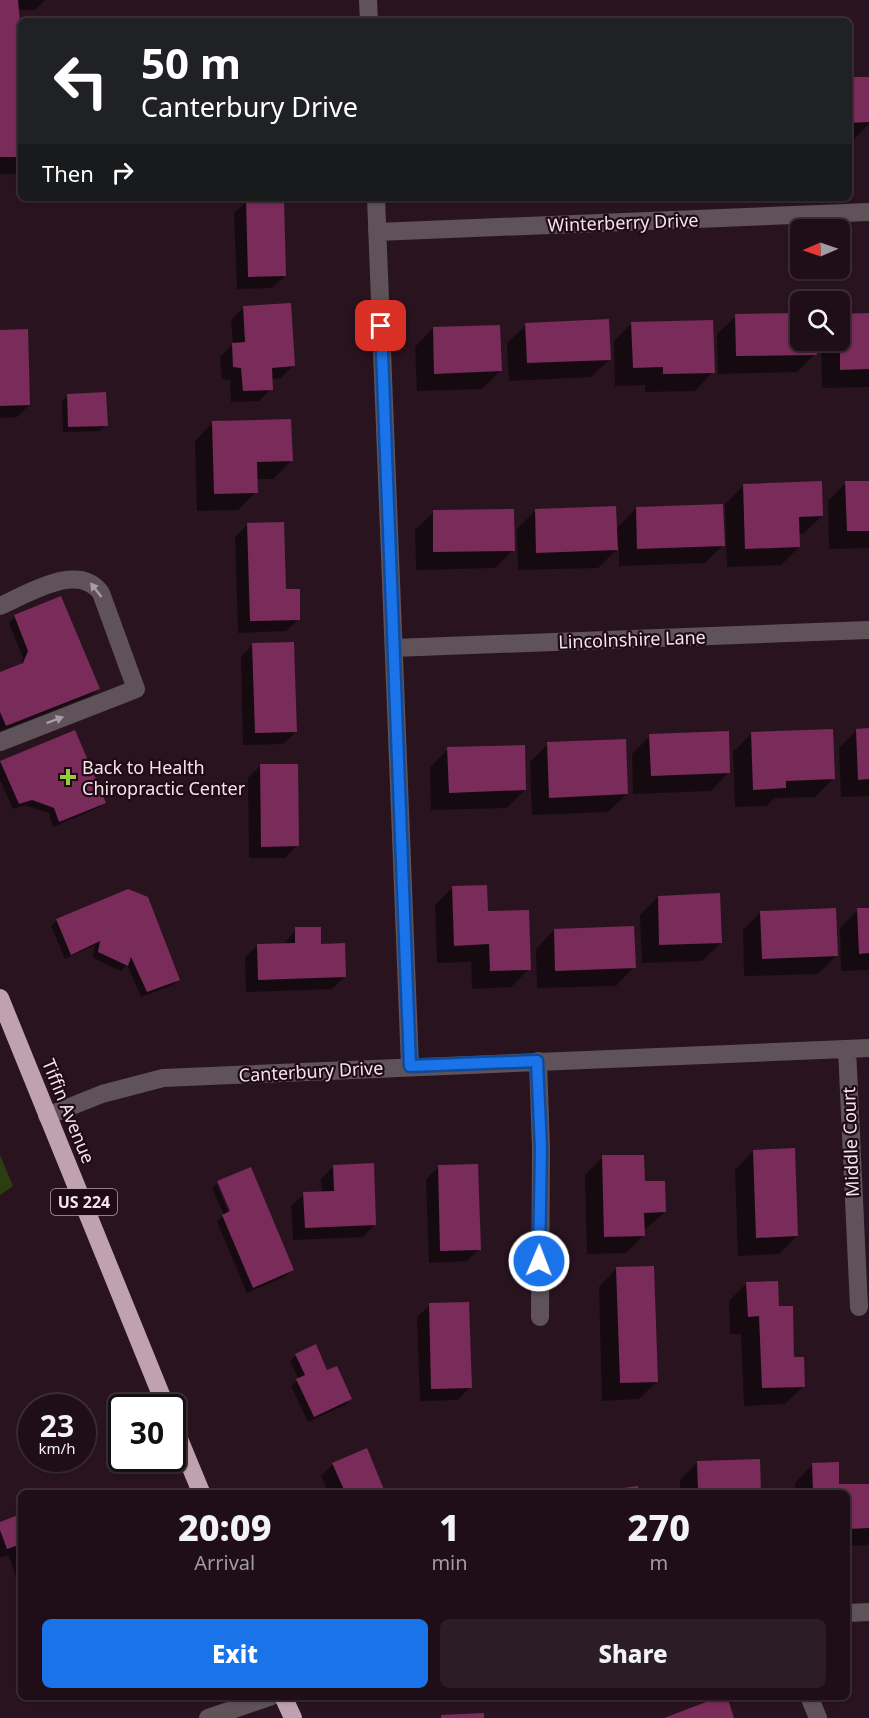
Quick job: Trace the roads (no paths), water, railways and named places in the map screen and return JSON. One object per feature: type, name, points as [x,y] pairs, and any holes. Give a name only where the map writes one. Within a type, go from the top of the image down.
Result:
[{"type":"highway","name":"Tiffin Avenue","points":[[0,998],[161,1394]]},
{"type":"highway","points":[[186,1456],[200,1490]]},
{"type":"highway","points":[[285,1700],[293,1718]]},
{"type":"street","points":[[368,0],[369,18]]},
{"type":"street","points":[[376,201],[410,1066]]},
{"type":"street","name":"Winterberry Drive","points":[[377,232],[869,212]]},
{"type":"street","points":[[0,606],[64,580],[76,578],[94,583],[101,593],[136,689],[0,742]]},
{"type":"street","name":"Lincolnshire Lane","points":[[394,648],[869,630]]},
{"type":"street","name":"Middle Court","points":[[846,1048],[859,1307]]},
{"type":"street","name":"Canterbury Drive","points":[[47,1116],[109,1091],[163,1078],[869,1048]]},
{"type":"street","points":[[537,1061],[541,1148],[540,1317]]},
{"type":"street","points":[[850,1613],[869,1612]]},
{"type":"street","points":[[208,1718],[260,1700]]},
{"type":"street","points":[[811,1700],[818,1718]]},
{"type":"place","name":"Back to Health Chiropractic Center","points":[[68,777]]}]
